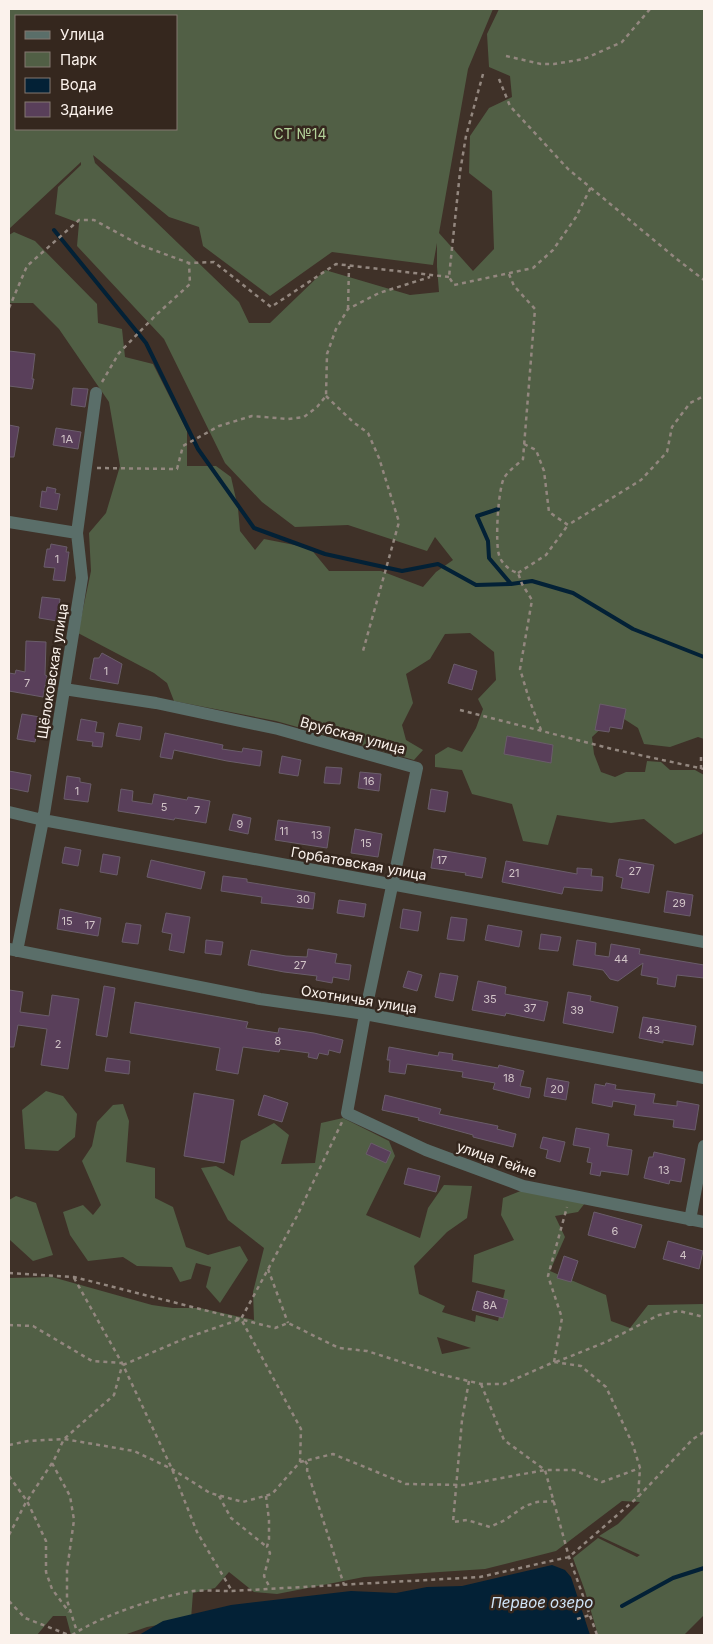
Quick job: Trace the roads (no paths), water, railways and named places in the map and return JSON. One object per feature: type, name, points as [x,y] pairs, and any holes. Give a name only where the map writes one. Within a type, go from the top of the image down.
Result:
[{"type":"street","name":"Щёлоковская улица","points":[[13,950],[43,820],[82,578],[77,533],[96,393]]},
{"type":"street","points":[[9,522],[77,533]]},
{"type":"street","name":"Врубская улица","points":[[64,689],[156,703],[278,730],[417,768],[365,1014],[347,1113]]},
{"type":"street","name":"Горбатовская улица","points":[[9,812],[43,820],[704,942]]},
{"type":"street","name":"Охотничья улица","points":[[13,950],[260,1000],[365,1014],[704,1078]]},
{"type":"street","name":"улица Гейне","points":[[347,1113],[426,1150],[522,1186],[704,1222]]},
{"type":"street","points":[[690,1220],[704,1146]]},
{"type":"water","name":"Первое озеро","points":[[552,1565],[565,1570],[571,1577],[590,1635],[139,1635],[163,1621],[231,1605],[351,1591],[396,1593],[427,1587],[462,1586]]},
{"type":"waterway","points":[[54,230],[146,343],[198,449],[254,528],[325,554],[402,571],[438,564],[476,585],[532,581],[573,593],[633,629],[704,657]]},
{"type":"waterway","points":[[498,509],[477,516],[488,541],[489,558],[511,584]]},
{"type":"waterway","points":[[622,1606],[673,1578],[704,1568]]},
{"type":"park label","name":"СТ №14","points":[[300,133]]}]
